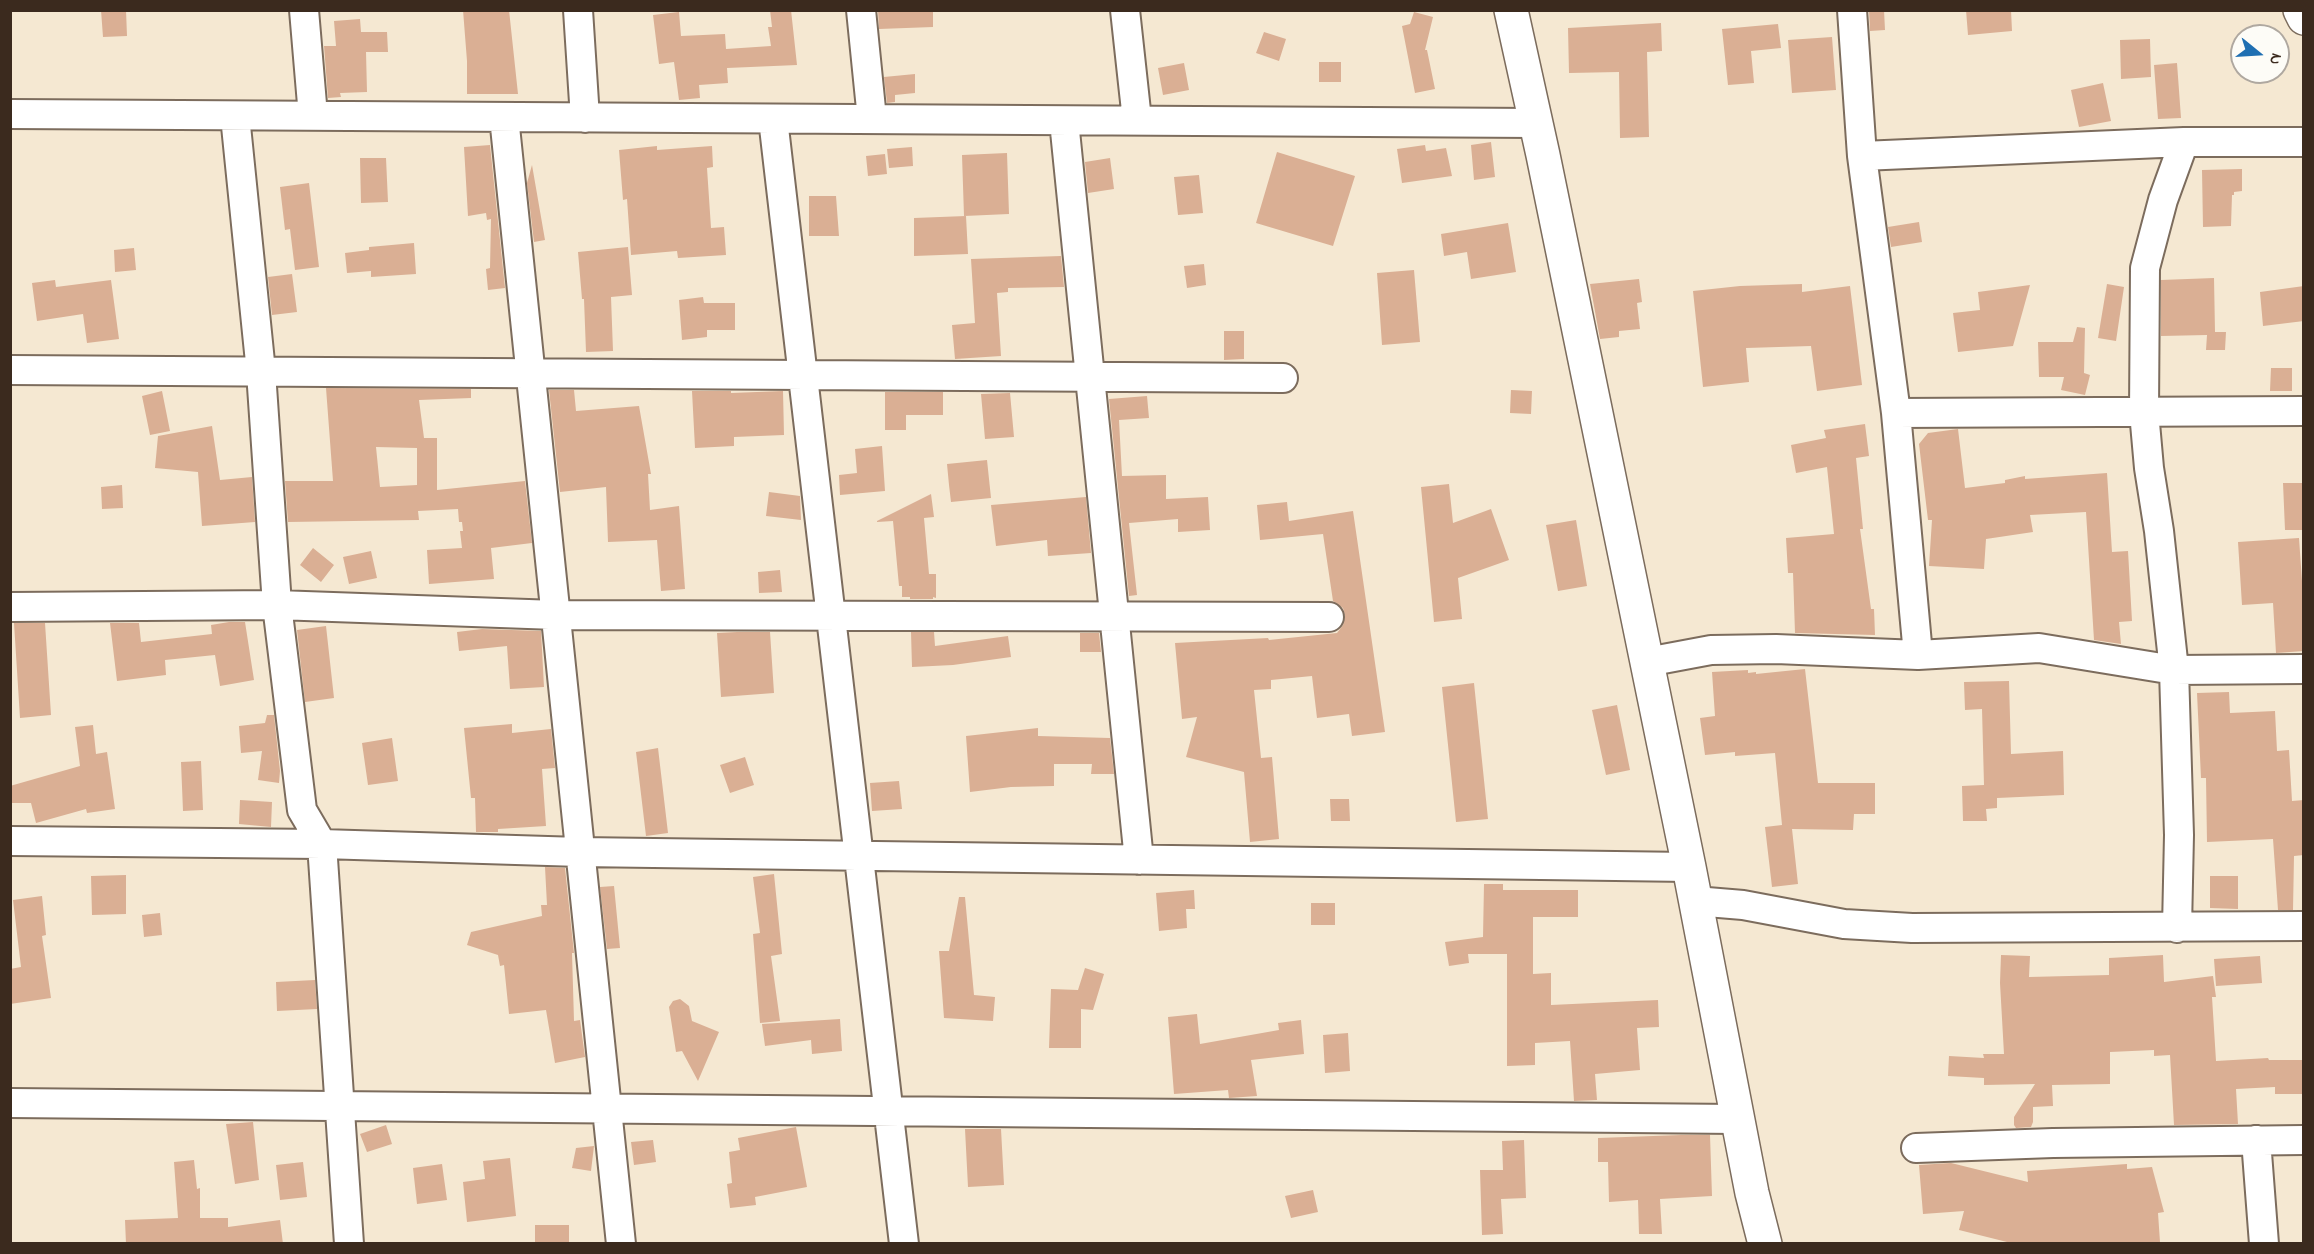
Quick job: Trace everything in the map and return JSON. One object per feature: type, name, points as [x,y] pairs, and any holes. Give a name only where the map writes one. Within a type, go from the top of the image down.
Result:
[{"type":"main road","points":[[1511,10],[1689,867],[1752,1193],[1765,1244]]},
{"type":"main road","points":[[2301,10],[2304,18]]},
{"type":"street","points":[[304,10],[313,116]]},
{"type":"street","points":[[579,10],[585,118]]},
{"type":"street","points":[[861,10],[872,120]]},
{"type":"street","points":[[1125,10],[1137,120]]},
{"type":"street","points":[[1852,10],[1862,156],[1896,413],[1918,654]]},
{"type":"street","points":[[10,114],[1536,123]]},
{"type":"street","points":[[236,116],[261,372],[277,605],[302,810],[322,844],[349,1244]]},
{"type":"street","points":[[504,117],[621,1244]]},
{"type":"street","points":[[773,119],[904,1244]]},
{"type":"street","points":[[1064,121],[1139,860]]},
{"type":"street","points":[[1862,156],[2184,141],[2304,142]]},
{"type":"street","points":[[2177,928],[2179,835],[2175,670],[2144,412],[2145,268],[2163,200],[2184,141]]},
{"type":"street","points":[[10,370],[1283,378]]},
{"type":"street","points":[[1896,413],[2304,411]]},
{"type":"street","points":[[10,608],[277,605],[556,615],[1329,617]]},
{"type":"street","points":[[1647,662],[1711,650],[1776,649],[1918,654],[2039,648],[2175,670],[2304,669]]},
{"type":"street","points":[[10,841],[322,844],[580,852],[1689,867]]},
{"type":"street","points":[[1695,901],[1743,905],[1844,924],[1912,928],[2304,926]]},
{"type":"street","points":[[10,1103],[1737,1119]]},
{"type":"street","points":[[2256,1140],[2264,1244]]},
{"type":"street","points":[[1916,1148],[2304,1140]]},
{"type":"building","points":[[101,10],[126,10],[127,36],[103,37]]},
{"type":"building","points":[[463,10],[509,10],[518,94],[467,94]]},
{"type":"building","points":[[770,10],[791,10],[797,65],[727,68],[728,83],[699,85],[700,98],[679,100],[674,62],[659,64],[653,15],[679,12],[681,36],[725,34],[726,49],[771,46],[768,27],[772,27]]},
{"type":"building","points":[[878,10],[933,10],[933,27],[879,29]]},
{"type":"building","points":[[1869,10],[1884,10],[1885,30],[1870,31]]},
{"type":"building","points":[[1966,10],[2011,10],[2012,31],[1968,35]]},
{"type":"building","points":[[1414,12],[1433,17],[1425,50],[1427,50],[1435,89],[1415,93],[1402,26],[1410,24]]},
{"type":"building","points":[[360,19],[361,32],[387,32],[388,52],[366,52],[367,92],[340,93],[341,97],[328,98],[324,46],[336,46],[334,21]]},
{"type":"building","points":[[1661,23],[1662,51],[1647,52],[1649,137],[1620,138],[1619,72],[1569,73],[1568,28]]},
{"type":"building","points":[[1778,24],[1781,48],[1751,51],[1754,83],[1728,85],[1722,29]]},
{"type":"building","points":[[1264,32],[1286,39],[1279,61],[1256,53]]},
{"type":"building","points":[[1832,37],[1836,90],[1792,93],[1788,40]]},
{"type":"building","points":[[2150,39],[2151,77],[2121,79],[2120,40]]},
{"type":"building","points":[[1319,62],[1341,62],[1341,82],[1319,82]]},
{"type":"building","points":[[1184,63],[1189,90],[1163,95],[1158,68]]},
{"type":"building","points":[[2177,63],[2181,118],[2158,119],[2154,65]]},
{"type":"building","points":[[915,74],[915,93],[895,95],[895,102],[887,103],[884,77]]},
{"type":"building","points":[[2103,83],[2111,121],[2079,127],[2071,90]]},
{"type":"building","points":[[1491,142],[1495,177],[1474,180],[1471,145]]},
{"type":"building","points":[[490,145],[505,288],[488,290],[486,269],[490,268],[491,219],[487,220],[486,213],[468,216],[464,147]]},
{"type":"building","points":[[1425,145],[1426,151],[1446,148],[1452,176],[1402,183],[1397,149]]},
{"type":"building","points":[[657,146],[657,150],[712,146],[713,167],[707,168],[711,228],[724,227],[726,255],[678,258],[677,251],[631,255],[627,199],[623,200],[619,150]]},
{"type":"building","points":[[912,147],[913,166],[889,168],[887,149]]},
{"type":"building","points":[[1277,152],[1355,176],[1333,246],[1256,223]]},
{"type":"building","points":[[1007,153],[1009,214],[964,216],[962,155]]},
{"type":"building","points":[[885,154],[887,174],[868,176],[866,156]]},
{"type":"building","points":[[360,158],[386,158],[388,202],[361,203]]},
{"type":"building","points":[[1110,158],[1114,189],[1088,193],[1085,162]]},
{"type":"building","points":[[532,165],[545,240],[534,242],[527,183]]},
{"type":"building","points":[[2242,169],[2242,191],[2234,192],[2232,195],[2231,226],[2203,227],[2202,170]]},
{"type":"building","points":[[1199,175],[1203,213],[1178,215],[1174,177]]},
{"type":"building","points":[[309,183],[319,267],[295,270],[290,229],[285,230],[280,187]]},
{"type":"building","points":[[809,196],[836,196],[839,236],[809,236]]},
{"type":"building","points":[[966,216],[968,254],[914,256],[914,218]]},
{"type":"building","points":[[1919,222],[1922,242],[1891,247],[1888,227]]},
{"type":"building","points":[[1508,223],[1516,272],[1471,279],[1467,252],[1444,256],[1441,234]]},
{"type":"building","points":[[414,243],[416,274],[371,277],[371,271],[347,273],[345,253],[369,250],[369,247]]},
{"type":"building","points":[[628,247],[632,295],[611,297],[613,351],[586,352],[584,299],[582,299],[578,252]]},
{"type":"building","points":[[134,248],[136,270],[115,272],[114,250]]},
{"type":"building","points":[[1061,256],[1064,287],[1008,288],[1008,292],[997,293],[1001,356],[955,359],[952,325],[975,323],[971,259]]},
{"type":"building","points":[[1204,264],[1206,285],[1187,288],[1184,266]]},
{"type":"building","points":[[1414,270],[1420,342],[1382,345],[1377,273]]},
{"type":"building","points":[[292,274],[297,312],[272,315],[268,277]]},
{"type":"building","points":[[2214,278],[2215,332],[2226,332],[2225,350],[2206,350],[2207,335],[2161,336],[2161,280]]},
{"type":"building","points":[[1639,279],[1642,302],[1637,303],[1640,329],[1619,331],[1619,337],[1600,339],[1590,284]]},
{"type":"building","points":[[55,280],[56,287],[111,280],[119,339],[87,343],[83,314],[37,321],[32,283]]},
{"type":"building","points":[[1802,284],[1802,292],[1850,286],[1862,385],[1817,391],[1811,346],[1746,348],[1749,382],[1703,387],[1693,291],[1740,286]]},
{"type":"building","points":[[2107,284],[2124,287],[2116,341],[2098,338]]},
{"type":"building","points":[[2030,285],[2013,346],[1958,352],[1953,313],[1980,310],[1978,292]]},
{"type":"building","points":[[2304,286],[2304,321],[2263,326],[2260,292]]},
{"type":"building","points":[[703,297],[704,303],[735,303],[735,330],[707,330],[707,337],[682,340],[679,300]]},
{"type":"building","points":[[2077,327],[2085,328],[2084,373],[2090,375],[2085,395],[2061,390],[2064,377],[2039,377],[2038,342],[2073,342]]},
{"type":"building","points":[[1224,331],[1244,331],[1244,359],[1224,360]]},
{"type":"building","points":[[2271,368],[2292,368],[2292,391],[2270,391]]},
{"type":"building","points":[[326,388],[471,389],[471,398],[419,400],[424,438],[437,438],[437,490],[525,481],[532,543],[491,548],[494,579],[429,584],[427,550],[462,548],[460,531],[463,531],[462,522],[459,522],[458,509],[418,511],[419,520],[288,522],[285,481],[333,481]],"holes":[[[376,447],[417,448],[417,485],[380,487]]]},
{"type":"building","points":[[549,390],[574,390],[576,411],[639,406],[651,474],[648,474],[650,510],[679,506],[685,589],[661,591],[657,540],[608,542],[606,487],[560,492]]},
{"type":"building","points":[[1511,390],[1532,391],[1531,414],[1510,413]]},
{"type":"building","points":[[162,391],[170,431],[150,435],[142,396]]},
{"type":"building","points":[[692,391],[731,391],[731,393],[783,391],[784,435],[734,437],[734,446],[695,448]]},
{"type":"building","points":[[885,392],[943,392],[943,415],[906,415],[906,430],[885,430]]},
{"type":"building","points":[[1010,393],[1014,437],[985,439],[981,394]]},
{"type":"building","points":[[1147,396],[1149,418],[1119,420],[1122,476],[1166,475],[1166,499],[1208,497],[1210,530],[1178,532],[1178,519],[1129,523],[1137,595],[1129,596],[1109,399]]},
{"type":"building","points":[[1865,424],[1869,456],[1856,458],[1863,529],[1860,529],[1871,609],[1874,609],[1875,635],[1795,633],[1793,573],[1788,573],[1786,538],[1834,534],[1827,467],[1796,473],[1791,445],[1826,438],[1824,430]]},
{"type":"building","points":[[212,426],[220,480],[252,477],[255,522],[202,526],[198,472],[155,468],[158,436]]},
{"type":"building","points":[[1958,429],[1965,488],[2005,483],[2005,480],[2025,476],[2025,479],[2107,473],[2112,552],[2128,551],[2132,621],[2119,622],[2121,644],[2094,640],[2086,512],[2030,515],[2033,532],[1986,539],[1984,569],[1929,566],[1932,520],[1928,520],[1919,444],[1928,433]]},
{"type":"building","points":[[882,446],[885,491],[840,495],[839,475],[857,473],[855,449]]},
{"type":"building","points":[[987,460],[991,498],[951,502],[947,464]]},
{"type":"building","points":[[2283,483],[2304,483],[2304,530],[2285,530]]},
{"type":"building","points":[[1449,484],[1453,523],[1491,509],[1509,560],[1458,578],[1462,619],[1434,622],[1421,487]]},
{"type":"building","points":[[122,485],[123,508],[102,509],[101,487]]},
{"type":"building","points":[[769,492],[800,496],[801,520],[766,516]]},
{"type":"building","points":[[931,494],[934,517],[924,518],[929,574],[936,574],[936,598],[910,599],[910,597],[902,597],[902,586],[899,586],[893,521],[877,521]]},
{"type":"building","points":[[1086,497],[1091,553],[1048,556],[1047,540],[996,546],[991,505]]},
{"type":"building","points":[[1287,502],[1289,521],[1353,511],[1385,732],[1352,736],[1349,714],[1317,718],[1312,676],[1271,680],[1271,689],[1254,690],[1261,758],[1272,757],[1279,839],[1250,842],[1244,772],[1186,757],[1197,717],[1182,719],[1175,643],[1268,638],[1269,640],[1337,633],[1343,625],[1345,616],[1343,608],[1333,601],[1323,534],[1260,540],[1257,505]]},
{"type":"building","points":[[1576,520],[1587,586],[1558,591],[1546,525]]},
{"type":"building","points":[[2299,538],[2304,610],[2304,651],[2276,653],[2273,603],[2242,605],[2238,542]]},
{"type":"building","points":[[313,548],[334,565],[321,582],[300,565]]},
{"type":"building","points":[[371,551],[377,578],[349,584],[343,557]]},
{"type":"building","points":[[780,570],[782,592],[759,593],[758,572]]},
{"type":"building","points":[[245,622],[254,680],[220,686],[215,655],[165,660],[166,675],[117,681],[110,623],[139,623],[141,642],[212,634],[211,625]]},
{"type":"building","points":[[14,623],[45,623],[51,715],[20,718]]},
{"type":"building","points":[[326,626],[334,698],[305,702],[297,630]]},
{"type":"building","points":[[482,629],[541,631],[544,687],[510,689],[507,646],[459,651],[457,632]]},
{"type":"building","points":[[770,632],[774,693],[721,697],[717,633]]},
{"type":"building","points":[[911,632],[934,632],[935,646],[1008,636],[1011,657],[953,665],[912,667]]},
{"type":"building","points":[[1080,633],[1099,633],[1101,652],[1080,652]]},
{"type":"building","points":[[1805,669],[1818,783],[1875,783],[1875,814],[1854,814],[1853,830],[1792,829],[1798,884],[1772,887],[1765,827],[1782,825],[1775,753],[1735,756],[1735,752],[1705,755],[1700,718],[1715,716],[1712,672],[1748,670],[1748,673],[1756,672],[1756,674]]},
{"type":"building","points":[[2009,681],[2011,754],[2063,751],[2064,795],[1997,798],[1997,808],[1986,809],[1987,821],[1963,821],[1962,786],[1984,785],[1982,709],[1965,710],[1964,682]]},
{"type":"building","points":[[1474,683],[1488,819],[1456,822],[1442,687]]},
{"type":"building","points":[[2229,692],[2230,713],[2275,711],[2277,751],[2289,750],[2292,801],[2304,800],[2304,855],[2294,856],[2293,910],[2278,910],[2273,839],[2207,842],[2206,778],[2201,778],[2197,693]]},
{"type":"building","points":[[1617,705],[1630,770],[1606,775],[1592,710]]},
{"type":"building","points":[[267,715],[274,715],[280,771],[279,783],[258,780],[262,751],[241,753],[239,726],[265,723]]},
{"type":"building","points":[[512,724],[512,733],[551,729],[555,768],[542,769],[546,826],[498,829],[498,832],[476,832],[475,798],[471,798],[464,728]]},
{"type":"building","points":[[93,725],[96,754],[107,752],[115,809],[87,813],[86,809],[36,823],[31,803],[10,803],[10,786],[80,766],[75,727]]},
{"type":"building","points":[[1038,728],[1038,736],[1110,738],[1114,774],[1091,774],[1092,764],[1054,764],[1054,786],[1011,787],[970,792],[966,736]]},
{"type":"building","points":[[392,738],[398,781],[368,785],[362,743]]},
{"type":"building","points":[[658,748],[668,833],[646,836],[636,752]]},
{"type":"building","points":[[745,757],[754,785],[730,793],[720,765]]},
{"type":"building","points":[[201,761],[203,810],[183,811],[181,762]]},
{"type":"building","points":[[899,781],[902,809],[872,811],[870,783]]},
{"type":"building","points":[[1330,799],[1349,799],[1350,821],[1331,821]]},
{"type":"building","points":[[240,800],[272,802],[271,827],[239,824]]},
{"type":"building","points":[[545,867],[565,868],[574,953],[572,953],[574,1021],[580,1020],[585,1057],[555,1063],[546,1010],[509,1014],[504,965],[500,966],[498,955],[467,945],[471,932],[542,916],[541,905],[547,905]]},
{"type":"building","points":[[774,874],[782,954],[771,956],[780,1021],[760,1023],[753,934],[760,933],[753,877]]},
{"type":"building","points":[[126,875],[126,914],[92,915],[91,876]]},
{"type":"building","points":[[2210,876],[2238,876],[2238,909],[2210,908]]},
{"type":"building","points":[[1484,884],[1503,884],[1503,890],[1578,890],[1578,917],[1533,917],[1533,974],[1551,973],[1551,1005],[1658,1000],[1659,1027],[1637,1028],[1640,1070],[1595,1074],[1597,1100],[1574,1101],[1570,1041],[1535,1043],[1535,1065],[1507,1066],[1507,954],[1468,954],[1469,963],[1449,966],[1445,942],[1483,937]]},
{"type":"building","points":[[614,886],[620,948],[607,949],[600,887]]},
{"type":"building","points":[[1194,890],[1195,909],[1186,909],[1187,928],[1159,931],[1156,893]]},
{"type":"building","points":[[42,896],[46,935],[42,936],[51,998],[10,1004],[10,969],[21,967],[13,900]]},
{"type":"building","points":[[959,897],[965,897],[974,995],[995,997],[993,1021],[944,1018],[939,951],[949,951]]},
{"type":"building","points":[[1311,903],[1335,903],[1335,925],[1311,925]]},
{"type":"building","points":[[160,913],[162,935],[144,937],[142,915]]},
{"type":"building","points":[[2001,955],[2030,956],[2029,977],[2109,975],[2109,958],[2163,955],[2164,982],[2213,976],[2216,997],[2212,997],[2216,1061],[2268,1058],[2269,1060],[2304,1060],[2304,1094],[2275,1094],[2275,1087],[2236,1089],[2238,1124],[2174,1125],[2170,1055],[2154,1056],[2154,1050],[2110,1052],[2110,1084],[2052,1085],[2053,1106],[2033,1107],[2031,1127],[2016,1128],[2014,1117],[2035,1084],[1984,1085],[1984,1078],[1948,1076],[1949,1056],[1984,1058],[1983,1054],[2004,1054],[2000,983]]},
{"type":"building","points":[[2260,956],[2262,983],[2216,986],[2214,959]]},
{"type":"building","points":[[1085,968],[1104,974],[1093,1010],[1081,1009],[1081,1048],[1049,1048],[1051,989],[1078,990]]},
{"type":"building","points":[[315,980],[317,1009],[277,1011],[276,982]]},
{"type":"building","points":[[680,999],[689,1006],[692,1021],[719,1032],[698,1081],[682,1051],[676,1052],[669,1007],[673,1001]]},
{"type":"building","points":[[1197,1014],[1200,1044],[1279,1030],[1278,1023],[1301,1020],[1304,1054],[1251,1060],[1257,1096],[1229,1098],[1228,1090],[1174,1094],[1168,1017]]},
{"type":"building","points":[[840,1019],[842,1051],[812,1054],[811,1040],[765,1046],[762,1024]]},
{"type":"building","points":[[1348,1033],[1350,1071],[1325,1073],[1323,1035]]},
{"type":"building","points":[[253,1122],[259,1180],[235,1184],[226,1124]]},
{"type":"building","points":[[386,1125],[392,1144],[367,1152],[360,1134]]},
{"type":"building","points":[[796,1127],[807,1187],[755,1197],[756,1205],[730,1208],[727,1184],[732,1183],[729,1152],[740,1150],[738,1138]]},
{"type":"building","points":[[965,1129],[1001,1129],[1004,1185],[968,1187]]},
{"type":"building","points":[[1710,1135],[1712,1196],[1660,1199],[1662,1234],[1639,1234],[1638,1200],[1609,1202],[1608,1162],[1598,1162],[1598,1138]]},
{"type":"building","points":[[653,1140],[656,1162],[634,1165],[631,1142]]},
{"type":"building","points":[[1524,1140],[1526,1198],[1501,1199],[1503,1234],[1482,1235],[1480,1170],[1503,1170],[1502,1141]]},
{"type":"building","points":[[594,1146],[591,1171],[572,1168],[576,1148]]},
{"type":"building","points":[[510,1158],[516,1216],[467,1222],[463,1182],[485,1179],[483,1161]]},
{"type":"building","points":[[194,1160],[197,1189],[200,1188],[200,1218],[228,1218],[228,1227],[280,1220],[283,1244],[126,1244],[125,1220],[178,1218],[174,1162]]},
{"type":"building","points":[[303,1162],[307,1197],[280,1200],[276,1165]]},
{"type":"building","points":[[1951,1163],[2028,1182],[2027,1171],[2127,1164],[2127,1169],[2152,1167],[2164,1212],[2158,1213],[2160,1242],[2015,1244],[1959,1230],[1964,1211],[1923,1214],[1919,1165]]},
{"type":"building","points":[[442,1164],[447,1200],[417,1204],[413,1168]]},
{"type":"building","points":[[1313,1190],[1318,1212],[1291,1218],[1285,1196]]},
{"type":"building","points":[[535,1225],[569,1225],[569,1244],[535,1244]]}]
